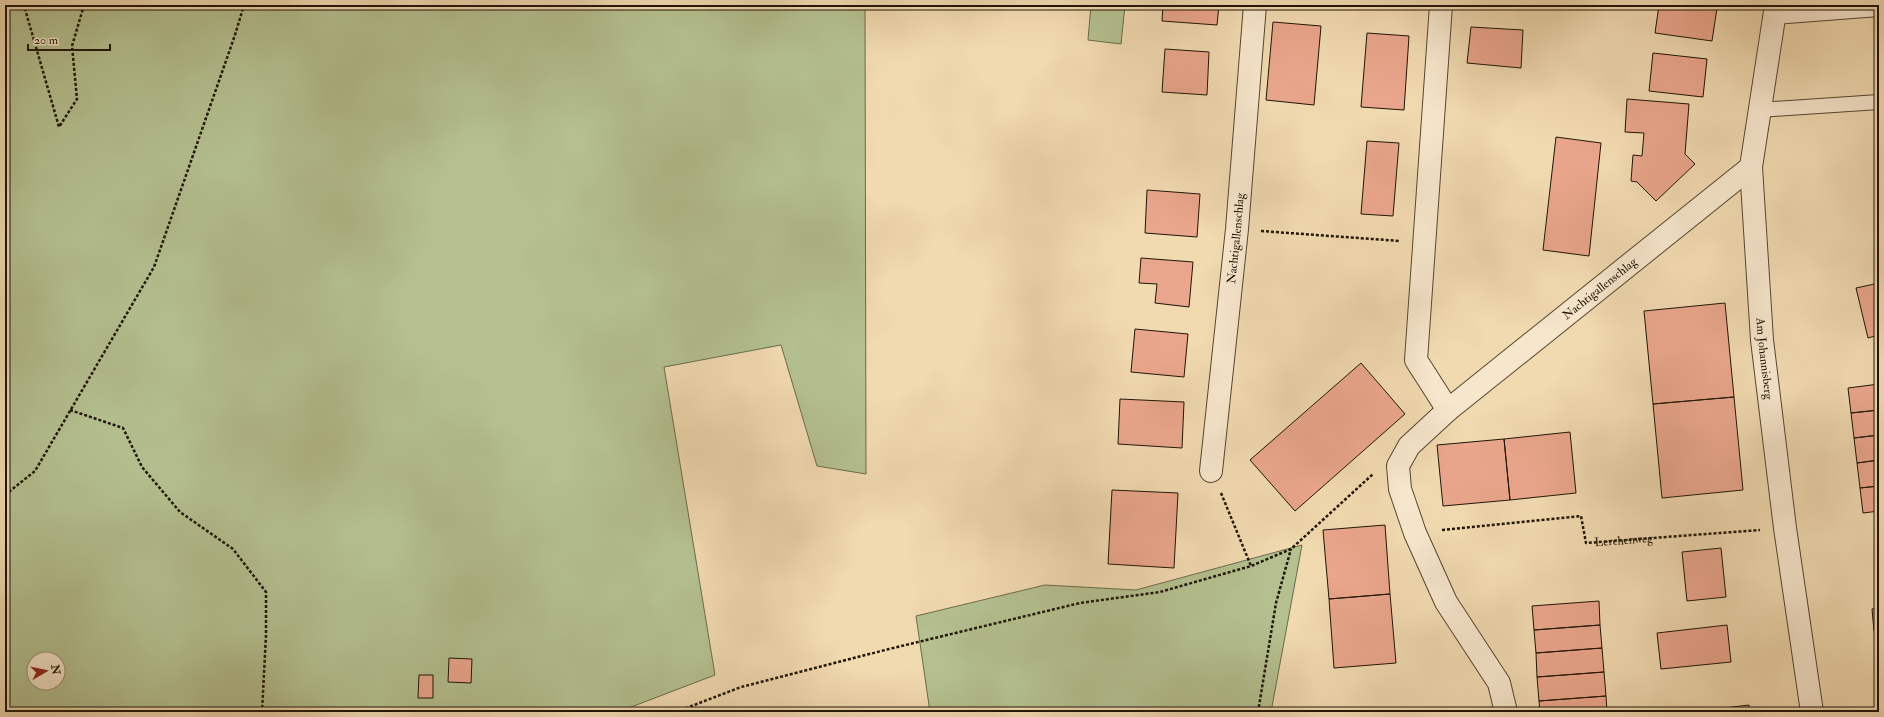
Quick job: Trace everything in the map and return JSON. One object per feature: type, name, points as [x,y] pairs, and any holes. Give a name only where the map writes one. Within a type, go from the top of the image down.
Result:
[{"type":"street","name":"Nachtigallenschlag","points":[[1211,471],[1237,229],[1255,5]]},
{"type":"street","points":[[1441,5],[1416,360],[1448,410]]},
{"type":"street","name":"Am Johannisberg","points":[[1775,11],[1751,166],[1762,340],[1785,528],[1812,712]]},
{"type":"street","name":"Nachtigallenschlag","points":[[1398,466],[1409,446],[1448,410],[1751,166]]},
{"type":"street","points":[[1398,466],[1400,489],[1415,533],[1446,602],[1499,683],[1506,712]]},
{"type":"lane","points":[[1775,11],[1879,9]]},
{"type":"lane","points":[[1759,110],[1879,102]]},
{"type":"path","points":[[21,5],[25,9],[59,127],[77,99],[72,46],[84,5]]},
{"type":"path","points":[[5,495],[34,471],[154,267],[244,5]]},
{"type":"path","points":[[1237,229],[1424,243]]},
{"type":"path","points":[[70,410],[123,428],[142,466],[180,512],[233,549],[266,592],[266,636],[262,712]]},
{"type":"path","points":[[676,712],[742,687],[889,649],[1080,603],[1160,592],[1251,566],[1291,549],[1379,470],[1398,466]]},
{"type":"path","points":[[1211,471],[1251,566]]},
{"type":"path","name":"Lerchenweg","points":[[1415,533],[1581,516],[1586,544],[1785,528]]},
{"type":"path","points":[[1258,712],[1276,603],[1291,549]]},
{"type":"green space","points":[[5,5],[865,5],[866,474],[817,466],[781,345],[664,367],[715,675],[618,712],[5,712]]},
{"type":"green space","points":[[1091,5],[1125,5],[1121,44],[1088,40]]},
{"type":"green space","points":[[1302,545],[1271,712],[930,712],[916,616],[1045,585],[1136,590]]},
{"type":"building","points":[[1163,5],[1219,5],[1217,25],[1162,21]]},
{"type":"building","points":[[1659,5],[1696,5],[1717,8],[1712,41],[1655,33]]},
{"type":"building","points":[[1273,22],[1321,26],[1314,105],[1266,100]]},
{"type":"building","points":[[1471,27],[1523,30],[1521,68],[1467,63]]},
{"type":"building","points":[[1367,33],[1409,36],[1404,110],[1361,107]]},
{"type":"building","points":[[1165,49],[1209,52],[1207,95],[1162,92]]},
{"type":"building","points":[[1653,53],[1707,59],[1703,97],[1649,91]]},
{"type":"building","points":[[1627,99],[1689,104],[1685,154],[1695,164],[1656,201],[1637,182],[1631,181],[1633,155],[1642,156],[1644,133],[1625,132]]},
{"type":"building","points":[[1556,137],[1601,143],[1589,256],[1543,250]]},
{"type":"building","points":[[1367,141],[1399,143],[1393,216],[1361,214]]},
{"type":"building","points":[[1147,190],[1200,194],[1197,237],[1145,233]]},
{"type":"building","points":[[1141,258],[1193,262],[1189,307],[1155,303],[1157,284],[1139,283]]},
{"type":"building","points":[[1879,283],[1879,335],[1868,338],[1856,288]]},
{"type":"building","points":[[1725,303],[1734,397],[1653,404],[1644,311]]},
{"type":"building","points":[[1135,329],[1188,334],[1184,377],[1131,372]]},
{"type":"building","points":[[1361,363],[1405,414],[1295,511],[1250,460]]},
{"type":"building","points":[[1879,384],[1879,410],[1851,413],[1848,388]]},
{"type":"building","points":[[1734,397],[1743,490],[1662,498],[1653,404]]},
{"type":"building","points":[[1120,399],[1184,402],[1182,448],[1118,444]]},
{"type":"building","points":[[1879,410],[1879,435],[1854,438],[1851,413]]},
{"type":"building","points":[[1570,432],[1576,493],[1510,500],[1504,439]]},
{"type":"building","points":[[1879,435],[1879,460],[1857,463],[1854,438]]},
{"type":"building","points":[[1504,439],[1510,500],[1443,506],[1437,445]]},
{"type":"building","points":[[1879,460],[1879,486],[1860,488],[1857,463]]},
{"type":"building","points":[[1879,486],[1879,511],[1863,513],[1860,488]]},
{"type":"building","points":[[1112,490],[1178,493],[1174,568],[1108,564]]},
{"type":"building","points":[[1385,525],[1390,594],[1329,599],[1323,530]]},
{"type":"building","points":[[1721,548],[1726,597],[1687,601],[1682,552]]},
{"type":"building","points":[[1390,594],[1396,663],[1334,668],[1329,599]]},
{"type":"building","points":[[1599,601],[1600,625],[1534,630],[1532,606]]},
{"type":"building","points":[[1879,608],[1879,631],[1874,631],[1872,609]]},
{"type":"building","points":[[1600,625],[1602,648],[1536,653],[1534,630]]},
{"type":"building","points":[[1727,625],[1731,662],[1661,669],[1657,633]]},
{"type":"building","points":[[1602,648],[1604,672],[1537,677],[1536,653]]},
{"type":"building","points":[[449,658],[472,659],[471,683],[448,682]]},
{"type":"building","points":[[1604,672],[1606,696],[1539,701],[1537,677]]},
{"type":"building","points":[[419,675],[433,675],[433,698],[418,698]]},
{"type":"building","points":[[1606,696],[1607,712],[1540,712],[1539,701]]},
{"type":"building","points":[[1749,705],[1750,712],[1708,712],[1708,710]]}]
